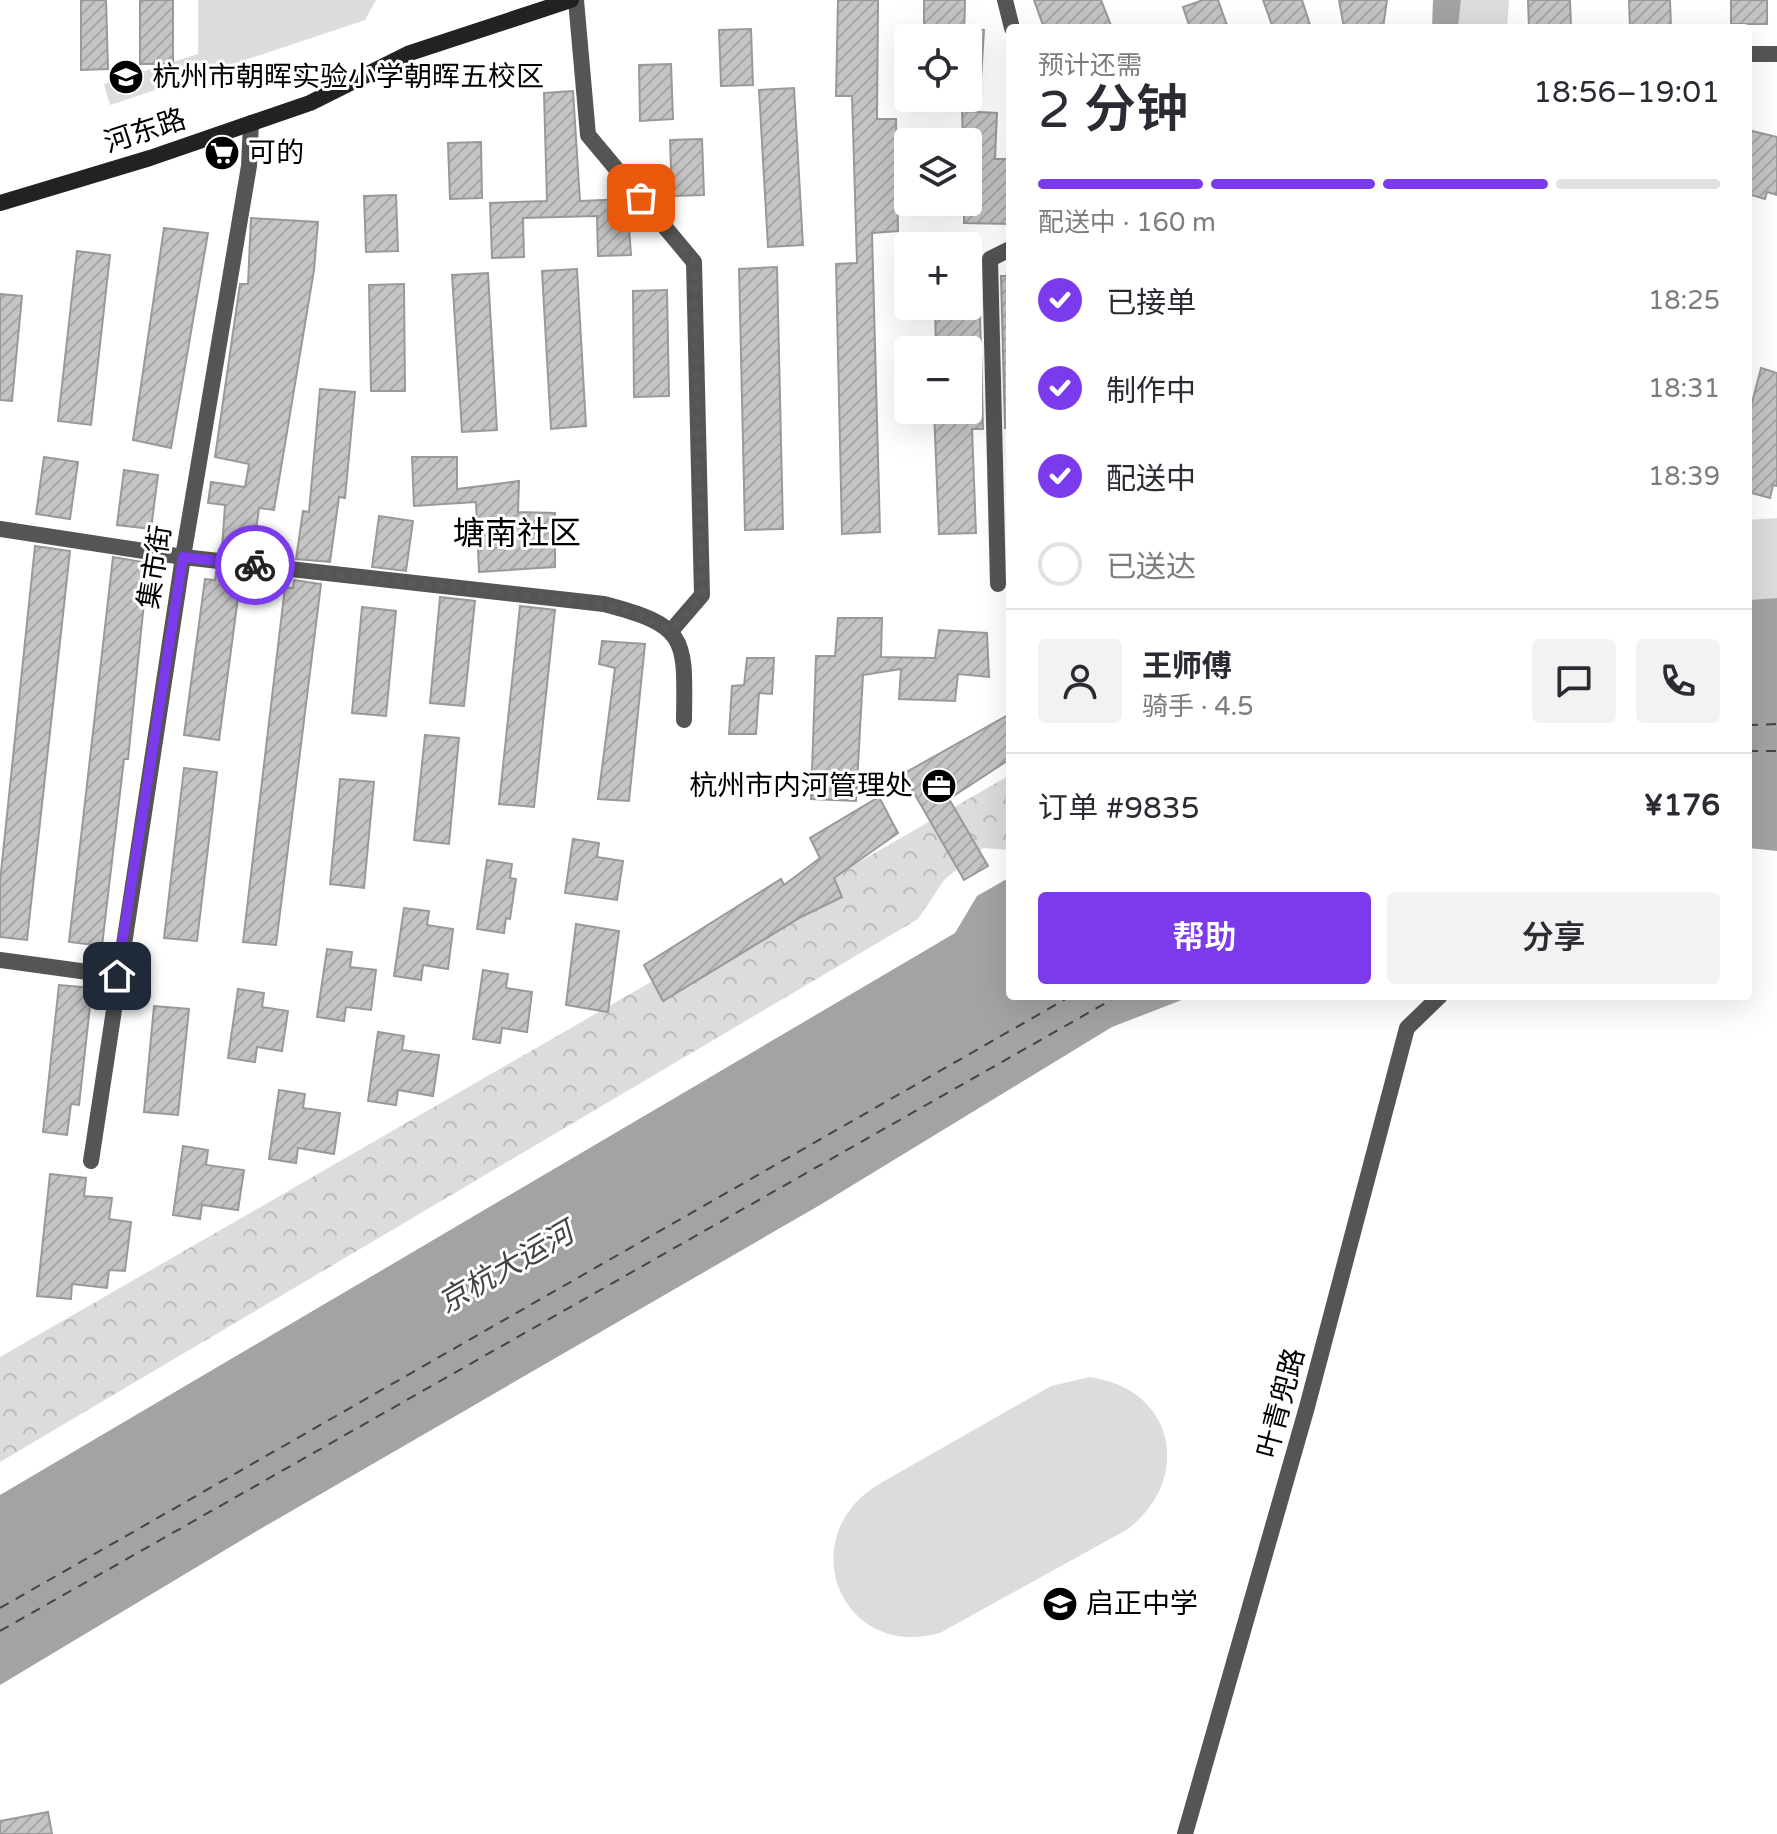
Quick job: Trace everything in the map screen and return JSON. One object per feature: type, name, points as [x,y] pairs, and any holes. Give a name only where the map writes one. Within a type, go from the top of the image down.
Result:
[{"type":"main road","name":"河东路","points":[[0,203],[310,103],[410,53],[574,0]]},
{"type":"street","points":[[574,0],[588,135],[694,262],[702,595],[671,631]]},
{"type":"street","points":[[1005,0],[1011,24]]},
{"type":"street","points":[[1752,54],[1777,54]]},
{"type":"street","name":"集市街","points":[[91,1161],[183,557],[249,166],[251,123]]},
{"type":"street","points":[[998,584],[990,259],[1006,251]]},
{"type":"street","points":[[0,529],[183,557],[604,604],[638,613],[671,631],[684,653],[684,720]]},
{"type":"street","points":[[0,960],[117,976]]},
{"type":"street","name":"叶青兜路","points":[[1185,1834],[1303,1422],[1407,1028],[1436,1000]]},
{"type":"green space","points":[[198,0],[376,0],[365,20],[110,105],[104,84],[198,54]]},
{"type":"green space","points":[[1461,0],[1509,0],[1507,24],[1458,24]]},
{"type":"green space","points":[[1777,518],[1777,598],[1752,600],[1752,520]]},
{"type":"green space","points":[[1006,777],[1006,850],[983,848],[944,880],[918,919],[0,1462],[0,1357]]},
{"type":"green space","points":[[1090,1377],[1119,1385],[1141,1399],[1157,1417],[1165,1438],[1167,1462],[1161,1485],[1149,1508],[1128,1529],[940,1633],[905,1637],[876,1629],[854,1612],[839,1589],[834,1562],[837,1534],[852,1507],[879,1484],[1051,1386]]},
{"type":"water","points":[[1433,0],[1461,0],[1458,24],[1432,24]]},
{"type":"water","points":[[1777,598],[1777,851],[1752,848],[1752,600]]},
{"type":"water","name":"京杭大运河","points":[[1006,880],[1006,1000],[1182,1000],[1112,1027],[820,1205],[262,1528],[0,1685],[0,1495],[955,933],[977,896]]},
{"type":"building","points":[[81,0],[106,0],[108,69],[81,70]]},
{"type":"building","points":[[140,0],[173,0],[173,64],[140,64]]},
{"type":"building","points":[[838,0],[878,0],[877,119],[896,119],[894,216],[898,216],[898,231],[872,233],[880,532],[842,534],[836,264],[857,263],[852,96],[836,96]]},
{"type":"building","points":[[924,0],[965,0],[964,24],[924,24]]},
{"type":"building","points":[[1034,0],[1101,0],[1110,24],[1043,24]]},
{"type":"building","points":[[1203,0],[1218,0],[1227,24],[1189,24],[1183,7]]},
{"type":"building","points":[[1263,0],[1302,0],[1310,24],[1272,24]]},
{"type":"building","points":[[1339,0],[1387,0],[1384,24],[1343,24]]},
{"type":"building","points":[[1528,0],[1570,0],[1571,24],[1529,24]]},
{"type":"building","points":[[1629,0],[1670,0],[1671,24],[1630,24]]},
{"type":"building","points":[[1731,0],[1767,0],[1767,24],[1731,24]]},
{"type":"building","points":[[751,29],[753,85],[721,86],[719,30]]},
{"type":"building","points":[[671,64],[673,119],[640,121],[639,65]]},
{"type":"building","points":[[794,88],[803,245],[768,247],[759,90]]},
{"type":"building","points":[[573,91],[580,201],[627,199],[631,255],[598,256],[597,216],[523,218],[524,257],[492,258],[490,203],[547,201],[544,93]]},
{"type":"building","points":[[962,112],[997,113],[995,159],[1006,159],[1006,224],[964,223],[964,216],[982,216],[982,128],[963,128]]},
{"type":"building","points":[[1752,131],[1777,137],[1777,195],[1767,192],[1765,199],[1752,195]]},
{"type":"building","points":[[702,139],[704,195],[672,196],[670,140]]},
{"type":"building","points":[[481,142],[482,198],[450,199],[448,143]]},
{"type":"building","points":[[396,195],[398,251],[366,252],[364,196]]},
{"type":"building","points":[[251,218],[318,222],[314,270],[274,510],[259,508],[253,554],[222,550],[225,505],[208,503],[211,482],[245,487],[249,464],[215,457],[240,284],[248,284]]},
{"type":"building","points":[[164,228],[208,233],[171,448],[133,440]]},
{"type":"building","points":[[77,251],[110,255],[91,425],[58,421]]},
{"type":"building","points":[[777,267],[783,529],[745,530],[739,269]]},
{"type":"building","points":[[577,269],[586,426],[551,429],[542,271]]},
{"type":"building","points":[[488,273],[497,430],[462,432],[452,275]]},
{"type":"building","points":[[1001,276],[1006,276],[1005,428]]},
{"type":"building","points":[[404,284],[405,391],[371,391],[369,285]]},
{"type":"building","points":[[667,290],[669,396],[634,397],[633,291]]},
{"type":"building","points":[[0,294],[22,296],[12,401],[0,400]]},
{"type":"building","points":[[935,320],[980,320],[981,336],[936,336]]},
{"type":"building","points":[[1761,368],[1777,373],[1777,486],[1773,485],[1770,498],[1752,493],[1752,403]]},
{"type":"building","points":[[320,389],[355,392],[345,498],[339,497],[330,562],[296,559],[303,511],[309,512]]},
{"type":"building","points":[[982,391],[983,429],[972,429],[976,533],[939,534],[935,424],[982,424]]},
{"type":"building","points":[[44,457],[78,462],[70,519],[36,514]]},
{"type":"building","points":[[412,457],[457,457],[457,489],[519,481],[518,512],[555,513],[555,567],[479,572],[476,502],[414,506]]},
{"type":"building","points":[[124,470],[158,475],[151,529],[117,525]]},
{"type":"building","points":[[379,516],[413,521],[406,571],[372,567]]},
{"type":"building","points":[[35,546],[70,551],[27,940],[0,937],[0,882]]},
{"type":"building","points":[[113,557],[148,563],[128,759],[124,759],[102,946],[69,942]]},
{"type":"building","points":[[216,572],[241,575],[219,740],[184,735],[205,579],[215,580]]},
{"type":"building","points":[[294,580],[321,584],[276,945],[243,942],[285,587],[293,588]]},
{"type":"building","points":[[440,597],[475,601],[464,706],[430,703]]},
{"type":"building","points":[[520,606],[555,610],[534,807],[499,804]]},
{"type":"building","points":[[362,607],[396,611],[386,716],[352,713]]},
{"type":"building","points":[[838,618],[882,618],[881,657],[935,658],[939,630],[987,633],[989,677],[958,674],[955,701],[899,699],[901,669],[863,675],[856,801],[811,799],[816,656],[835,656]]},
{"type":"building","points":[[602,641],[645,644],[629,801],[598,799],[615,668],[599,664]]},
{"type":"building","points":[[747,658],[774,658],[772,694],[759,693],[756,734],[729,734],[732,686],[744,685]]},
{"type":"building","name":"杭州市内河管理处","points":[[1006,716],[1006,762],[949,799],[988,866],[964,880],[903,774]]},
{"type":"building","points":[[425,735],[459,738],[449,844],[414,840]]},
{"type":"building","points":[[184,768],[217,772],[197,941],[164,938]]},
{"type":"building","points":[[340,779],[374,782],[364,888],[330,884]]},
{"type":"building","points":[[879,797],[898,833],[834,878],[842,897],[801,917],[663,1001],[644,965],[781,879],[784,885],[820,858],[810,838]]},
{"type":"building","points":[[573,839],[599,843],[597,857],[623,861],[617,900],[565,893]]},
{"type":"building","points":[[487,860],[512,864],[510,878],[516,879],[510,919],[506,918],[504,933],[477,929]]},
{"type":"building","points":[[404,908],[429,911],[427,925],[453,929],[448,969],[423,965],[421,980],[394,976]]},
{"type":"building","points":[[576,924],[619,931],[608,1012],[566,1005]]},
{"type":"building","points":[[327,949],[352,952],[350,967],[376,970],[371,1010],[346,1007],[344,1021],[317,1017]]},
{"type":"building","points":[[483,970],[508,974],[506,988],[532,992],[527,1032],[502,1028],[500,1043],[473,1039]]},
{"type":"building","points":[[59,985],[92,988],[79,1105],[71,1104],[67,1135],[43,1132]]},
{"type":"building","points":[[238,989],[264,993],[262,1007],[288,1011],[282,1051],[257,1047],[255,1062],[228,1058]]},
{"type":"building","points":[[154,1006],[189,1009],[178,1115],[144,1112]]},
{"type":"building","points":[[378,1032],[404,1036],[402,1050],[439,1055],[433,1096],[398,1090],[396,1105],[368,1101]]},
{"type":"building","points":[[279,1090],[305,1094],[303,1108],[340,1113],[334,1154],[298,1148],[296,1163],[269,1159]]},
{"type":"building","points":[[183,1146],[208,1150],[206,1165],[244,1170],[238,1210],[202,1205],[200,1219],[173,1215]]},
{"type":"building","points":[[50,1174],[86,1178],[84,1196],[112,1198],[109,1219],[131,1222],[125,1271],[109,1270],[107,1288],[72,1284],[71,1299],[37,1296]]},
{"type":"building","points":[[48,1812],[52,1834],[0,1834],[0,1821]]},
{"type":"ferry route","points":[[1752,725],[1777,724]]},
{"type":"ferry route","points":[[1752,751],[1777,751]]},
{"type":"ferry route","points":[[0,1608],[1064,1000]]},
{"type":"ferry route","points":[[0,1631],[1111,1000]]},
{"type":"way so far","points":[[255,565],[604,604],[638,613],[671,631],[702,595],[694,262],[641,198]]},
{"type":"place","name":"杭州市朝晖实验小学朝晖五校区","points":[[126,77]]},
{"type":"place","name":"可的","points":[[222,153]]},
{"type":"place","name":"杭州市内河管理处","points":[[939,786]]},
{"type":"place","name":"启正中学","points":[[1060,1604]]},
{"type":"district","name":"塘南社区","points":[[517,534]]},
{"type":"route","points":[[117,976],[183,557],[255,565]]}]
